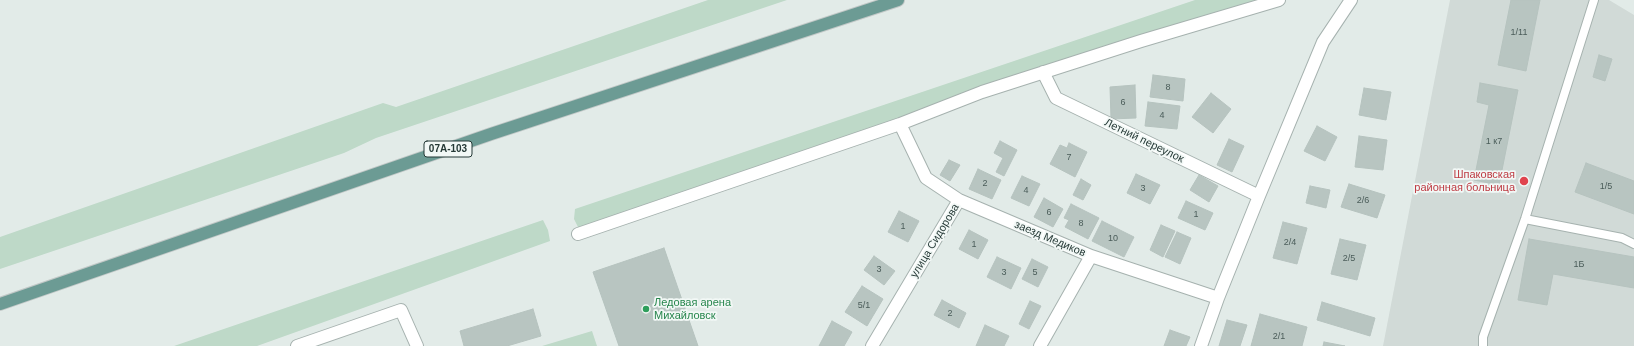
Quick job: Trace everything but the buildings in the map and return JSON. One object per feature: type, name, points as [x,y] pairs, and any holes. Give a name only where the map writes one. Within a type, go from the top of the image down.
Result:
[{"type":"main road","name":"07А-103","points":[[0,304],[491,134],[898,0]]},
{"type":"street","points":[[578,234],[900,124],[982,92],[1141,41],[1279,0]]},
{"type":"street","points":[[1201,346],[1258,196],[1323,42],[1351,0]]},
{"type":"street","name":"Летний переулок","points":[[1043,72],[1056,98],[1258,196]]},
{"type":"street","name":"улица Сидорова","points":[[872,346],[959,200],[926,178],[900,124]]},
{"type":"street","name":"заезд Медиков","points":[[959,200],[1091,256],[1040,346]]},
{"type":"street","points":[[1091,256],[1218,298]]},
{"type":"street","points":[[297,346],[401,310],[417,346]]},
{"type":"lane","points":[[1483,346],[1483,337],[1525,219],[1594,0]]},
{"type":"lane","points":[[1525,219],[1622,238],[1634,244]]},
{"type":"shaded area","name":"Шпаковская районная больница","points":[[1450,0],[1609,0],[1634,15],[1634,346],[1383,346]]},
{"type":"green space","points":[[708,0],[787,0],[376,138],[344,153],[0,269],[0,237],[383,103],[396,107]]},
{"type":"green space","points":[[1195,0],[1263,0],[897,121],[579,229],[574,219],[575,209]]},
{"type":"green space","points":[[543,220],[548,230],[550,241],[257,346],[174,346]]},
{"type":"green space","points":[[592,331],[597,346],[542,346]]},
{"type":"place","name":"Шпаковская районная больница","points":[[1524,181]]},
{"type":"place","name":"Ледовая арена Михайловск","points":[[646,309]]}]
